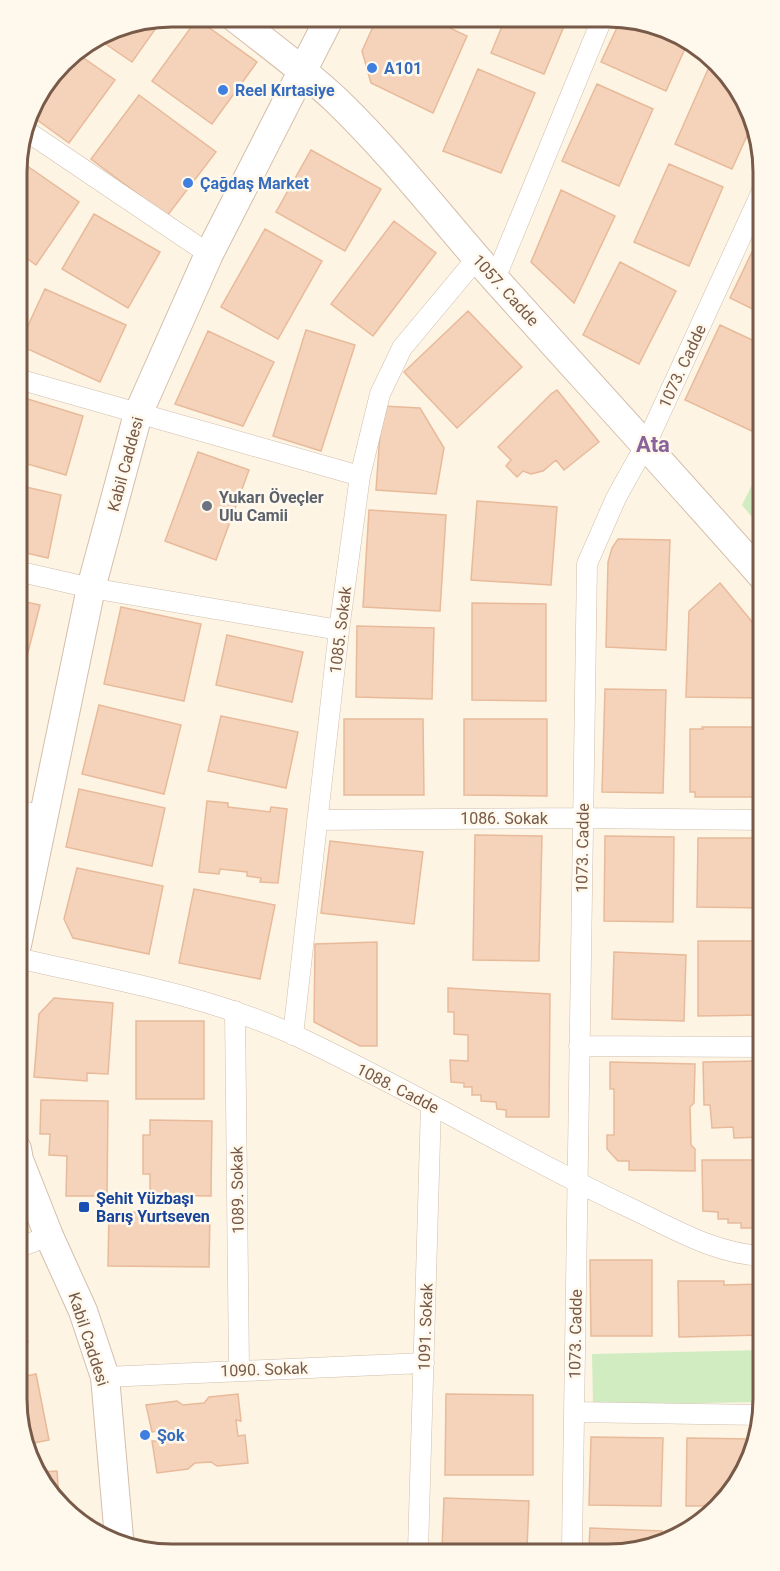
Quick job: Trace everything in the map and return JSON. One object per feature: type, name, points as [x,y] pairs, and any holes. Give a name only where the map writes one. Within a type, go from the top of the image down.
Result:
[{"type":"main road","name":"1057. Cadde","points":[[247,27],[302,70],[364,129],[495,279],[646,444],[753,566]]},
{"type":"main road","name":"Kabil Caddesi","points":[[27,843],[30,813],[138,414],[209,254],[325,27]]},
{"type":"main road","name":"Kabil Caddesi","points":[[27,1180],[83,1311],[105,1377],[119,1534]]},
{"type":"street","points":[[495,279],[599,27]]},
{"type":"street","points":[[32,135],[209,254]]},
{"type":"street","name":"1073. Cadde","points":[[572,1544],[587,564],[616,498],[646,444],[753,213]]},
{"type":"street","name":"1085. Sokak","points":[[293,1035],[316,820],[360,476],[380,394],[402,348],[477,258]]},
{"type":"street","points":[[27,381],[360,476]]},
{"type":"street","points":[[27,573],[91,588],[339,630]]},
{"type":"street","name":"1086. Sokak","points":[[316,820],[583,818],[753,820]]},
{"type":"street","name":"1088. Cadde","points":[[27,947],[208,1002],[293,1035],[577,1183],[707,1244],[753,1255]]},
{"type":"street","name":"1089. Sokak","points":[[235,1011],[239,1370]]},
{"type":"street","points":[[579,1046],[753,1047]]},
{"type":"street","name":"1091. Sokak","points":[[418,1544],[431,1105]]},
{"type":"street","points":[[27,1244],[49,1236]]},
{"type":"street","name":"1090. Sokak","points":[[105,1377],[424,1363]]},
{"type":"street","points":[[574,1412],[752,1415]]},
{"type":"green space","points":[[753,483],[753,518],[742,505]]},
{"type":"green space","points":[[753,1350],[753,1402],[593,1405],[592,1354]]},
{"type":"building","points":[[191,27],[208,27],[257,62],[212,124],[152,81]]},
{"type":"building","points":[[373,27],[448,27],[467,36],[433,113],[371,83],[362,51]]},
{"type":"building","points":[[502,27],[564,27],[544,74],[491,53]]},
{"type":"building","points":[[617,27],[654,35],[685,49],[666,91],[601,62]]},
{"type":"building","points":[[156,28],[132,62],[105,43],[135,32]]},
{"type":"building","points":[[83,58],[115,80],[69,143],[37,120],[51,92]]},
{"type":"building","points":[[709,68],[729,92],[738,108],[747,135],[732,169],[675,144]]},
{"type":"building","points":[[478,69],[535,93],[501,173],[443,151]]},
{"type":"building","points":[[597,84],[653,109],[619,186],[562,161]]},
{"type":"building","points":[[139,95],[216,152],[167,216],[91,159]]},
{"type":"building","points":[[311,150],[381,189],[345,251],[276,212]]},
{"type":"building","points":[[669,164],[723,187],[689,266],[634,242]]},
{"type":"building","points":[[27,166],[79,202],[36,265],[27,258]]},
{"type":"building","points":[[561,190],[615,216],[574,303],[531,262]]},
{"type":"building","points":[[94,214],[160,252],[128,308],[62,269]]},
{"type":"building","points":[[394,221],[436,253],[373,336],[331,304]]},
{"type":"building","points":[[265,229],[322,261],[278,339],[221,307]]},
{"type":"building","points":[[753,250],[753,309],[730,298]]},
{"type":"building","points":[[620,262],[676,291],[639,364],[583,335]]},
{"type":"building","points":[[45,289],[126,325],[100,382],[27,349],[27,328]]},
{"type":"building","points":[[468,311],[522,367],[457,428],[404,372]]},
{"type":"building","points":[[720,325],[753,340],[753,432],[685,400]]},
{"type":"building","points":[[306,330],[355,345],[321,451],[273,436]]},
{"type":"building","points":[[208,331],[274,362],[243,426],[175,404]]},
{"type":"building","points":[[557,390],[599,442],[564,470],[556,460],[543,471],[531,474],[523,471],[517,477],[506,466],[511,460],[498,447]]},
{"type":"building","points":[[27,399],[83,416],[66,475],[27,464]]},
{"type":"building","points":[[382,406],[420,408],[444,448],[436,494],[376,490]]},
{"type":"building","name":"Yukarı Öveçler Ulu Camii","points":[[198,452],[249,470],[216,560],[165,541]]},
{"type":"building","points":[[27,487],[61,495],[48,558],[27,553]]},
{"type":"building","points":[[477,501],[557,507],[551,585],[471,580]]},
{"type":"building","points":[[369,510],[446,515],[440,611],[363,607]]},
{"type":"building","points":[[618,539],[670,540],[666,650],[606,647],[608,562],[612,548]]},
{"type":"building","points":[[720,583],[753,623],[753,698],[686,697],[689,611]]},
{"type":"building","points":[[27,602],[40,605],[27,656]]},
{"type":"building","points":[[472,603],[546,604],[546,701],[472,700]]},
{"type":"building","points":[[121,607],[201,624],[184,701],[104,684]]},
{"type":"building","points":[[357,626],[434,628],[432,699],[356,697]]},
{"type":"building","points":[[227,635],[303,652],[292,702],[216,685]]},
{"type":"building","points":[[605,689],[666,690],[663,793],[602,792]]},
{"type":"building","points":[[99,705],[181,725],[164,794],[82,774]]},
{"type":"building","points":[[221,716],[298,732],[286,788],[208,771]]},
{"type":"building","points":[[344,719],[423,719],[424,795],[344,795]]},
{"type":"building","points":[[464,719],[547,719],[547,796],[464,795]]},
{"type":"building","points":[[702,727],[753,727],[753,797],[695,797],[695,792],[690,792],[690,729],[703,729]]},
{"type":"building","points":[[79,789],[165,808],[152,866],[66,847]]},
{"type":"building","points":[[207,801],[228,803],[228,807],[270,812],[271,807],[287,809],[278,883],[260,882],[261,878],[247,876],[247,872],[220,869],[219,874],[199,872]]},
{"type":"building","points":[[475,835],[542,836],[539,961],[473,960]]},
{"type":"building","points":[[605,836],[674,837],[673,922],[604,921]]},
{"type":"building","points":[[698,838],[753,838],[753,908],[697,907]]},
{"type":"building","points":[[330,841],[423,852],[414,924],[321,913]]},
{"type":"building","points":[[77,868],[163,886],[149,954],[73,938],[64,919]]},
{"type":"building","points":[[194,889],[275,905],[260,979],[179,963]]},
{"type":"building","points":[[698,941],[753,941],[753,1015],[698,1016]]},
{"type":"building","points":[[377,942],[377,1046],[360,1046],[314,1022],[315,944]]},
{"type":"building","points":[[614,952],[686,955],[684,1021],[612,1019]]},
{"type":"building","points":[[448,988],[550,994],[549,1117],[506,1117],[506,1110],[497,1109],[496,1102],[481,1101],[481,1095],[472,1095],[472,1087],[464,1087],[464,1083],[451,1082],[450,1060],[468,1061],[468,1035],[454,1034],[454,1012],[448,1012]]},
{"type":"building","points":[[54,998],[113,1003],[108,1074],[87,1073],[87,1081],[34,1077],[39,1014]]},
{"type":"building","points":[[136,1021],[204,1021],[204,1099],[136,1099]]},
{"type":"building","points":[[753,1061],[753,1137],[734,1138],[733,1127],[712,1128],[710,1105],[704,1105],[703,1062]]},
{"type":"building","points":[[610,1062],[695,1064],[694,1103],[690,1107],[691,1145],[695,1149],[695,1171],[629,1170],[629,1161],[618,1161],[607,1149],[607,1135],[614,1135],[614,1089],[610,1089]]},
{"type":"building","points":[[41,1100],[108,1101],[107,1196],[66,1196],[67,1156],[49,1155],[50,1134],[40,1134]]},
{"type":"building","points":[[150,1120],[212,1121],[211,1196],[150,1195],[150,1174],[143,1174],[143,1135],[150,1135]]},
{"type":"building","points":[[702,1160],[753,1160],[753,1228],[741,1228],[741,1223],[728,1223],[728,1219],[718,1219],[718,1212],[703,1211]]},
{"type":"building","points":[[109,1212],[210,1213],[209,1267],[108,1266]]},
{"type":"building","points":[[590,1260],[652,1260],[652,1336],[591,1336]]},
{"type":"building","points":[[678,1281],[724,1281],[724,1285],[753,1284],[753,1335],[679,1337]]},
{"type":"building","points":[[36,1374],[49,1440],[34,1443],[28,1418],[27,1376]]},
{"type":"building","points":[[238,1394],[241,1421],[236,1420],[238,1436],[245,1435],[248,1463],[217,1466],[211,1462],[195,1463],[188,1469],[157,1473],[152,1441],[158,1441],[158,1431],[152,1432],[146,1405],[177,1401],[183,1405],[204,1403],[209,1397]]},
{"type":"building","points":[[446,1394],[533,1395],[533,1475],[445,1475]]},
{"type":"building","points":[[591,1437],[663,1438],[661,1506],[589,1505]]},
{"type":"building","points":[[687,1438],[747,1439],[734,1471],[723,1487],[705,1506],[686,1506]]},
{"type":"building","points":[[57,1471],[58,1488],[57,1487],[46,1472]]},
{"type":"building","points":[[444,1498],[529,1501],[527,1544],[442,1544]]},
{"type":"building","points":[[590,1528],[662,1531],[662,1533],[627,1543],[589,1544]]},
{"type":"place","name":"A101","points":[[372,68]]},
{"type":"place","name":"Reel Kırtasiye","points":[[223,90]]},
{"type":"place","name":"Çağdaş Market","points":[[188,183]]},
{"type":"place","name":"Yukarı Öveçler Ulu Camii","points":[[207,506]]},
{"type":"place","name":"Şehit Yüzbaşı Barış Yurtseven","points":[[84,1207]]},
{"type":"place","name":"Şok","points":[[145,1435]]},
{"type":"district","name":"Ata","points":[[653,444]]}]
